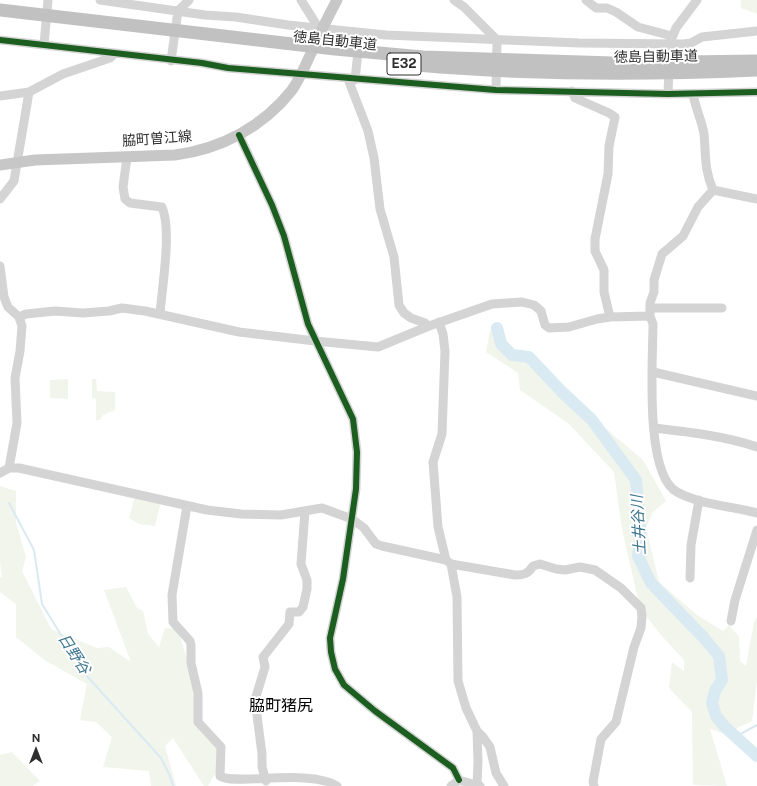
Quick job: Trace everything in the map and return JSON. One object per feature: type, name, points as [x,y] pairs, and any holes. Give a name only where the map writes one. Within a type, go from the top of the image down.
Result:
[{"type":"highway","name":"徳島自動車道","points":[[0,10],[184,30],[335,49],[423,56],[613,63],[757,61]]},
{"type":"highway","name":"徳島自動車道","points":[[55,17],[197,40],[334,58],[422,66],[613,74],[757,70]]},
{"type":"main road","name":"脇町曽江線","points":[[0,165],[17,162],[175,155],[197,152],[239,135],[257,124],[274,110],[292,90],[302,73],[320,29],[337,0]]},
{"type":"street","points":[[100,0],[177,15],[320,29],[359,36],[497,45],[690,43],[702,37],[757,31]]},
{"type":"street","points":[[171,57],[177,15],[189,0]]},
{"type":"street","points":[[301,0],[320,29]]},
{"type":"street","points":[[454,0],[464,7],[497,45],[496,86]]},
{"type":"street","points":[[586,0],[596,8],[607,8],[616,12],[638,27],[670,44]]},
{"type":"street","points":[[668,89],[670,44],[697,0]]},
{"type":"street","points":[[44,43],[48,1]]},
{"type":"street","points":[[359,36],[353,78],[374,158],[380,209],[394,257],[399,305],[404,313],[411,318],[425,322],[428,326]]},
{"type":"street","points":[[0,40],[44,43],[115,53],[171,57],[353,78],[572,91],[668,89],[693,94],[757,92]]},
{"type":"street","points":[[0,96],[29,92],[63,74],[110,58],[115,53]]},
{"type":"street","points":[[572,91],[575,98],[615,117],[609,146],[608,174],[595,245],[595,251],[604,270],[604,292],[610,317]]},
{"type":"street","points":[[0,199],[14,181],[29,92]]},
{"type":"street","points":[[693,94],[696,110],[704,132],[705,163],[713,190]]},
{"type":"street","points":[[239,135],[272,205],[284,236],[300,301],[315,342],[353,419],[357,452],[352,520],[343,579],[330,638],[330,652],[335,669],[344,685],[453,768],[459,780],[478,785],[477,731]]},
{"type":"street","points":[[127,156],[123,187],[125,198],[130,203],[162,207],[165,214],[166,242],[160,314]]},
{"type":"street","points":[[713,190],[757,199]]},
{"type":"street","points":[[713,190],[698,207],[683,236],[662,254],[654,280],[654,292],[650,312],[653,324],[651,413],[665,481],[676,492],[699,500],[757,513]]},
{"type":"street","points":[[0,266],[4,297],[8,307],[19,317],[21,332],[14,392],[17,423],[9,468]]},
{"type":"street","points":[[19,317],[26,314],[55,311],[83,312],[122,308],[160,314],[239,332],[315,342],[378,347],[428,326],[492,304],[522,302],[534,305],[541,311],[545,325],[549,328],[569,327],[597,319],[650,312],[722,308]]},
{"type":"street","points":[[439,322],[443,334],[445,351],[442,434],[433,462],[438,527],[457,597],[458,681],[466,708],[477,731],[490,747],[496,773],[504,786]]},
{"type":"street","points":[[653,372],[757,396]]},
{"type":"street","points":[[654,428],[688,432],[742,442],[757,447]]},
{"type":"street","points":[[0,474],[9,468],[20,468],[187,506],[228,513],[281,515],[322,508],[352,520],[364,528],[376,544],[448,562],[515,575],[524,575],[530,572],[533,566],[540,564],[564,570],[580,567],[595,570],[621,588],[641,608],[642,617],[641,628],[634,647],[627,682],[616,722],[601,739],[593,782],[594,786]]},
{"type":"street","points":[[690,578],[690,550],[699,500]]},
{"type":"street","points":[[187,506],[172,605],[174,626],[187,636],[192,645],[191,663],[198,693],[198,722],[221,747],[222,754],[219,769],[220,776],[223,780],[232,782],[312,779],[330,782],[337,786]]},
{"type":"street","points":[[266,781],[262,766],[262,754],[255,700],[265,667],[263,657],[289,624],[290,612],[299,612],[303,607],[307,580],[301,564],[305,511]]},
{"type":"street","points":[[730,621],[757,530]]},
{"type":"street","points":[[451,786],[459,780]]},
{"type":"shaded area","points":[[741,0],[757,0],[757,14],[741,8]]},
{"type":"shaded area","points":[[490,330],[643,460],[666,501],[653,512],[646,528],[659,582],[697,615],[723,631],[729,625],[739,637],[740,661],[746,666],[754,622],[757,617],[757,680],[752,721],[725,734],[710,729],[727,786],[693,785],[692,712],[669,688],[672,662],[684,671],[684,660],[661,635],[640,608],[622,529],[614,472],[569,424],[520,390],[518,373],[486,352]]},
{"type":"shaded area","points":[[68,379],[68,399],[50,398],[50,380]]},
{"type":"shaded area","points":[[92,379],[96,379],[97,391],[115,392],[115,410],[103,415],[100,420],[96,420],[96,399],[92,398]]},
{"type":"shaded area","points":[[0,486],[16,491],[16,523],[26,557],[22,571],[51,629],[97,648],[109,647],[131,662],[104,590],[126,587],[137,608],[143,611],[148,634],[159,647],[165,628],[178,629],[192,676],[196,726],[217,740],[218,769],[208,786],[204,786],[173,738],[165,746],[176,786],[151,786],[149,771],[103,767],[112,737],[96,722],[80,720],[87,684],[46,661],[16,637],[16,604],[0,592],[0,577],[2,577],[0,563]]},
{"type":"shaded area","points":[[135,496],[161,502],[155,526],[139,524],[129,518]]},
{"type":"shaded area","points":[[12,752],[40,781],[32,786],[0,786],[0,755]]},
{"type":"waterway","name":"土井谷川","points":[[497,328],[501,344],[512,355],[529,357],[562,392],[592,420],[636,480],[641,536],[638,556],[651,583],[704,638],[719,656],[722,680],[715,691],[712,703],[716,716],[724,726],[757,756]]},
{"type":"waterway","name":"日野谷","points":[[9,503],[34,550],[42,604],[85,674],[161,758],[173,786]]},
{"type":"waterway","points":[[735,737],[757,725]]},
{"type":"cycle path","points":[[0,40],[202,63],[228,68],[496,90],[668,94],[757,92]]},
{"type":"cycle path","points":[[239,135],[272,205],[284,236],[308,324],[353,419],[357,452],[356,489],[343,579],[330,638],[331,652],[335,669],[344,685],[375,711],[453,768],[459,780]]},
{"type":"district","name":"脇町猪尻","points":[[281,706]]}]
